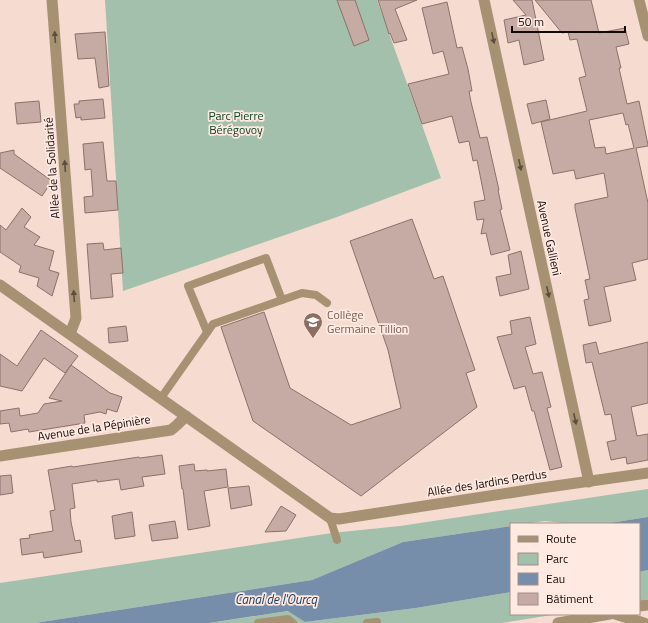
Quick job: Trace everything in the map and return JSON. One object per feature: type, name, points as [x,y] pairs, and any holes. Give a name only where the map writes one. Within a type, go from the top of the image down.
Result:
[{"type":"street","name":"Allée de la Solidarité","points":[[52,0],[76,318],[70,334]]},
{"type":"street","points":[[639,0],[648,36]]},
{"type":"street","name":"Avenue Gallieni","points":[[485,1],[589,482]]},
{"type":"street","points":[[0,286],[330,518]]},
{"type":"street","name":"Avenue de la Pépinière","points":[[0,456],[171,430],[186,416]]},
{"type":"street","name":"Allée des Jardins Perdus","points":[[330,518],[339,519],[648,473]]},
{"type":"street","points":[[558,623],[604,615]]},
{"type":"street","points":[[618,615],[644,623]]},
{"type":"lane","points":[[207,332],[188,286],[266,258],[282,300]]},
{"type":"lane","points":[[161,398],[213,324],[302,293],[316,295],[327,303]]},
{"type":"lane","points":[[330,518],[337,540]]},
{"type":"lane","points":[[258,623],[288,619],[293,623]]},
{"type":"lane","points":[[367,623],[377,623]]},
{"type":"green space","name":"Parc Pierre Bérégovoy","points":[[105,0],[377,0],[441,178],[337,217],[123,291]]},
{"type":"green space","points":[[648,489],[648,517],[609,523],[563,523],[544,521],[531,523],[510,523],[510,526],[403,542],[312,580],[35,623],[0,623],[0,583],[332,533],[400,526]]},
{"type":"green space","points":[[648,570],[648,599],[640,601],[640,572]]},
{"type":"green space","points":[[510,592],[510,615],[552,615],[502,623],[209,623],[289,611],[305,622],[416,608]]},
{"type":"water","points":[[648,517],[648,570],[640,572],[640,523],[609,523]]},
{"type":"water","name":"Canal de l'Ourcq","points":[[510,526],[510,592],[416,608],[305,622],[288,611],[209,623],[35,623],[312,580],[403,542]]},
{"type":"building","points":[[337,0],[355,0],[369,40],[354,46]]},
{"type":"building","points":[[378,0],[417,0],[395,9],[407,40],[394,43],[390,33],[389,34]]},
{"type":"building","points":[[513,0],[532,0],[544,60],[524,65],[519,40],[508,43],[504,20],[526,15]]},
{"type":"building","points":[[535,0],[591,0],[599,33],[625,28],[629,44],[616,47],[621,68],[619,68],[627,104],[639,101],[648,145],[636,148],[648,203],[648,259],[632,263],[636,280],[604,287],[611,321],[589,326],[584,300],[589,299],[585,280],[590,279],[575,204],[608,197],[604,173],[576,179],[574,170],[553,174],[541,122],[587,111],[579,78],[586,76],[577,39],[570,40],[568,32],[562,33]],"holes":[[[623,113],[626,125],[628,124],[634,148],[606,154],[605,147],[595,148],[589,120]]]},
{"type":"building","points":[[447,2],[457,48],[462,47],[468,69],[472,91],[469,91],[480,138],[487,137],[499,190],[502,209],[500,210],[510,250],[491,255],[486,233],[481,234],[484,219],[477,220],[474,202],[485,200],[477,160],[473,161],[469,141],[459,143],[452,116],[422,124],[408,84],[449,74],[443,51],[433,54],[422,8]]},
{"type":"building","points":[[105,32],[109,86],[99,88],[95,58],[78,59],[75,34]]},
{"type":"building","points":[[103,99],[105,118],[81,120],[81,117],[76,118],[74,104],[79,104],[79,101]]},
{"type":"building","points":[[546,100],[550,119],[532,124],[527,104]]},
{"type":"building","points":[[39,101],[41,122],[17,124],[15,103]]},
{"type":"building","points":[[103,142],[107,181],[116,181],[118,210],[85,213],[84,197],[93,196],[91,169],[85,170],[83,144]]},
{"type":"building","points":[[14,150],[14,154],[52,181],[42,196],[0,168],[0,153]]},
{"type":"building","points":[[22,208],[31,217],[24,227],[40,237],[34,245],[54,251],[49,270],[59,273],[52,296],[37,286],[39,278],[19,272],[21,266],[0,252],[0,225],[6,230]]},
{"type":"building","points":[[412,219],[434,279],[443,276],[475,370],[466,373],[477,407],[361,496],[253,421],[221,327],[264,312],[290,388],[351,425],[401,408],[388,350],[350,241]]},
{"type":"building","points":[[103,243],[104,250],[121,248],[123,273],[111,274],[113,297],[91,299],[87,244]]},
{"type":"building","points":[[521,251],[529,289],[500,296],[496,277],[511,274],[508,255]]},
{"type":"building","points":[[530,317],[536,344],[525,347],[533,374],[542,372],[551,407],[547,408],[562,467],[550,470],[534,411],[532,411],[525,386],[514,389],[497,337],[512,334],[510,321]]},
{"type":"building","points":[[126,326],[128,341],[109,343],[108,328]]},
{"type":"building","points":[[41,330],[78,356],[65,373],[44,358],[22,391],[0,386],[0,354],[17,366]]},
{"type":"building","points":[[596,342],[599,354],[648,342],[648,403],[631,407],[637,436],[648,434],[648,460],[627,464],[626,457],[611,460],[607,442],[616,440],[611,414],[605,415],[592,362],[586,363],[583,345]]},
{"type":"building","points":[[71,365],[110,393],[122,397],[117,412],[107,409],[106,414],[100,412],[84,415],[85,423],[29,432],[28,429],[11,432],[9,423],[0,424],[0,411],[19,408],[20,416],[38,413],[44,404],[62,401],[49,398]]},
{"type":"building","points":[[162,455],[165,474],[142,477],[144,486],[121,490],[119,479],[97,482],[97,480],[72,484],[75,508],[70,509],[71,522],[75,541],[80,540],[82,552],[44,558],[43,552],[22,555],[20,539],[30,538],[29,535],[53,531],[50,511],[55,510],[48,470]]},
{"type":"building","points":[[194,464],[195,471],[226,469],[228,487],[204,491],[210,526],[188,530],[179,466]]},
{"type":"building","points":[[11,475],[13,493],[0,495],[0,476]]},
{"type":"building","points":[[249,486],[252,505],[231,509],[228,488]]},
{"type":"building","points":[[281,506],[296,515],[286,531],[265,532]]},
{"type":"building","points":[[132,512],[135,536],[115,539],[112,516]]},
{"type":"building","points":[[175,521],[178,538],[152,541],[149,525]]},
{"type":"place","name":"Collège Germaine Tillion","points":[[313,339]]}]
